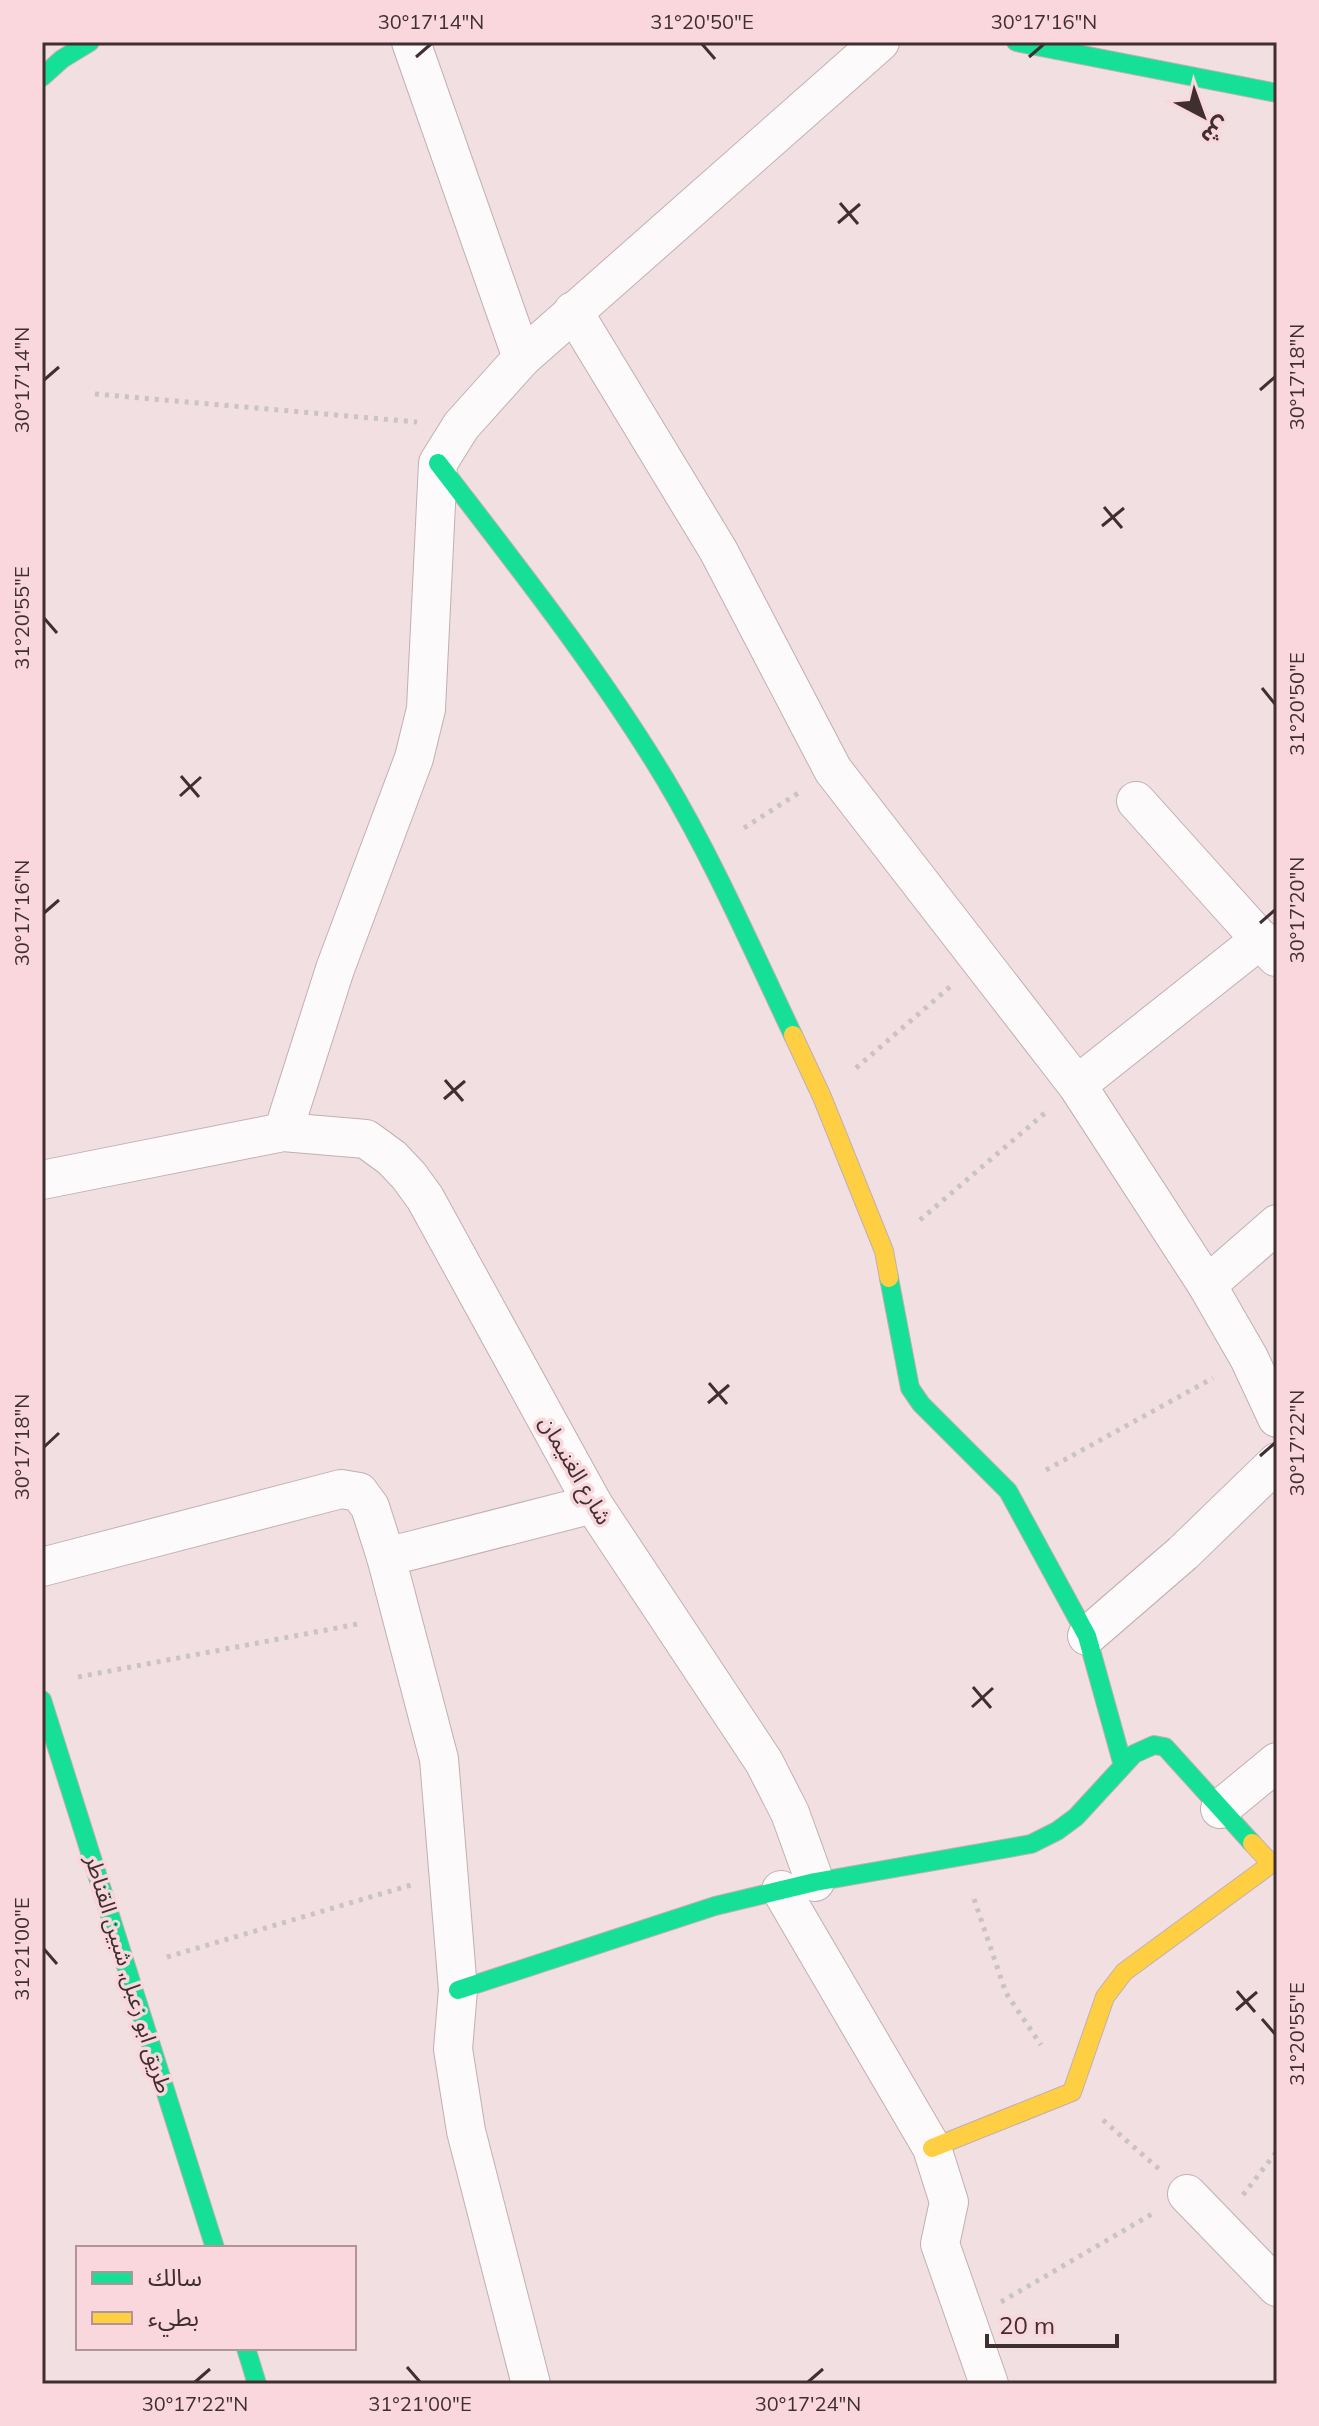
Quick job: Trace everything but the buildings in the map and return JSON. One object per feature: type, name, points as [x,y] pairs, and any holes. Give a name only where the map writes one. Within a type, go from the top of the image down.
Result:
[{"type":"street","points":[[411,42],[522,358]]},
{"type":"street","points":[[283,1132],[335,969],[414,758],[426,709],[438,463],[461,426],[522,358],[880,42]]},
{"type":"street","points":[[1016,42],[1277,93]]},
{"type":"street","points":[[573,311],[718,550],[833,770],[1077,1085],[1207,1285],[1249,1358],[1277,1418]]},
{"type":"street","points":[[438,463],[587,658],[665,779],[706,852],[822,1097],[884,1251],[910,1388],[921,1404],[1008,1491],[1087,1636],[1122,1762]]},
{"type":"street","points":[[1077,1085],[1269,949],[1136,801]]},
{"type":"street","name":"شارع الغنيمان","points":[[42,1180],[283,1132],[366,1139],[392,1158],[409,1176],[432,1212],[593,1504],[764,1762],[790,1813],[798,1886],[932,2148],[949,2202],[940,2244],[989,2384]]},
{"type":"street","points":[[1207,1285],[1277,1224]]},
{"type":"street","points":[[1087,1636],[1183,1553],[1277,1462]]},
{"type":"street","points":[[42,1567],[341,1489],[359,1492],[370,1507],[439,1759],[458,1990],[453,2049],[466,2131],[531,2384]]},
{"type":"street","points":[[386,1557],[593,1504]]},
{"type":"street","name":"طريق ابو زعبل, شبين القناطر","points":[[42,1700],[214,2246]]},
{"type":"street","points":[[458,1990],[715,1906],[798,1886],[1031,1844],[1061,1829],[1093,1801],[1122,1762],[1160,1744],[1266,1858],[1267,1867],[1124,1972],[1105,1997],[1072,2092],[932,2148]]},
{"type":"street","points":[[1220,1809],[1277,1762]]},
{"type":"street","points":[[1187,2194],[1277,2287]]},
{"type":"street","points":[[247,2350],[257,2384]]},
{"type":"path","points":[[95,394],[461,426]]},
{"type":"path","points":[[706,852],[833,770]]},
{"type":"path","points":[[822,1097],[981,960]]},
{"type":"path","points":[[884,1251],[1077,1085]]},
{"type":"path","points":[[1008,1491],[1249,1358]]},
{"type":"path","points":[[73,1678],[402,1616]]},
{"type":"path","points":[[960,1857],[1006,1993],[1072,2092],[1187,2194],[965,2322]]},
{"type":"path","points":[[128,1969],[450,1873]]},
{"type":"path","points":[[1220,2226],[1277,2151]]},
{"type":"traffic: fast","points":[[42,77],[62,59],[90,42]]},
{"type":"traffic: fast","points":[[1016,42],[1277,93]]},
{"type":"traffic: fast","points":[[438,463],[585,657],[665,779],[716,873],[793,1035]]},
{"type":"traffic: fast","points":[[889,1278],[910,1388],[921,1404],[1008,1491],[1087,1636],[1122,1762]]},
{"type":"traffic: fast","points":[[42,1700],[214,2246]]},
{"type":"traffic: fast","points":[[458,1990],[715,1906],[815,1882],[1031,1844],[1076,1817],[1134,1754],[1154,1745],[1165,1747],[1252,1843]]},
{"type":"traffic: fast","points":[[247,2350],[257,2384]]},
{"type":"traffic: slow","points":[[793,1035],[822,1097],[884,1251],[889,1278]]},
{"type":"traffic: slow","points":[[932,2148],[1072,2092],[1105,1997],[1124,1972],[1267,1867],[1266,1858],[1252,1843]]}]
